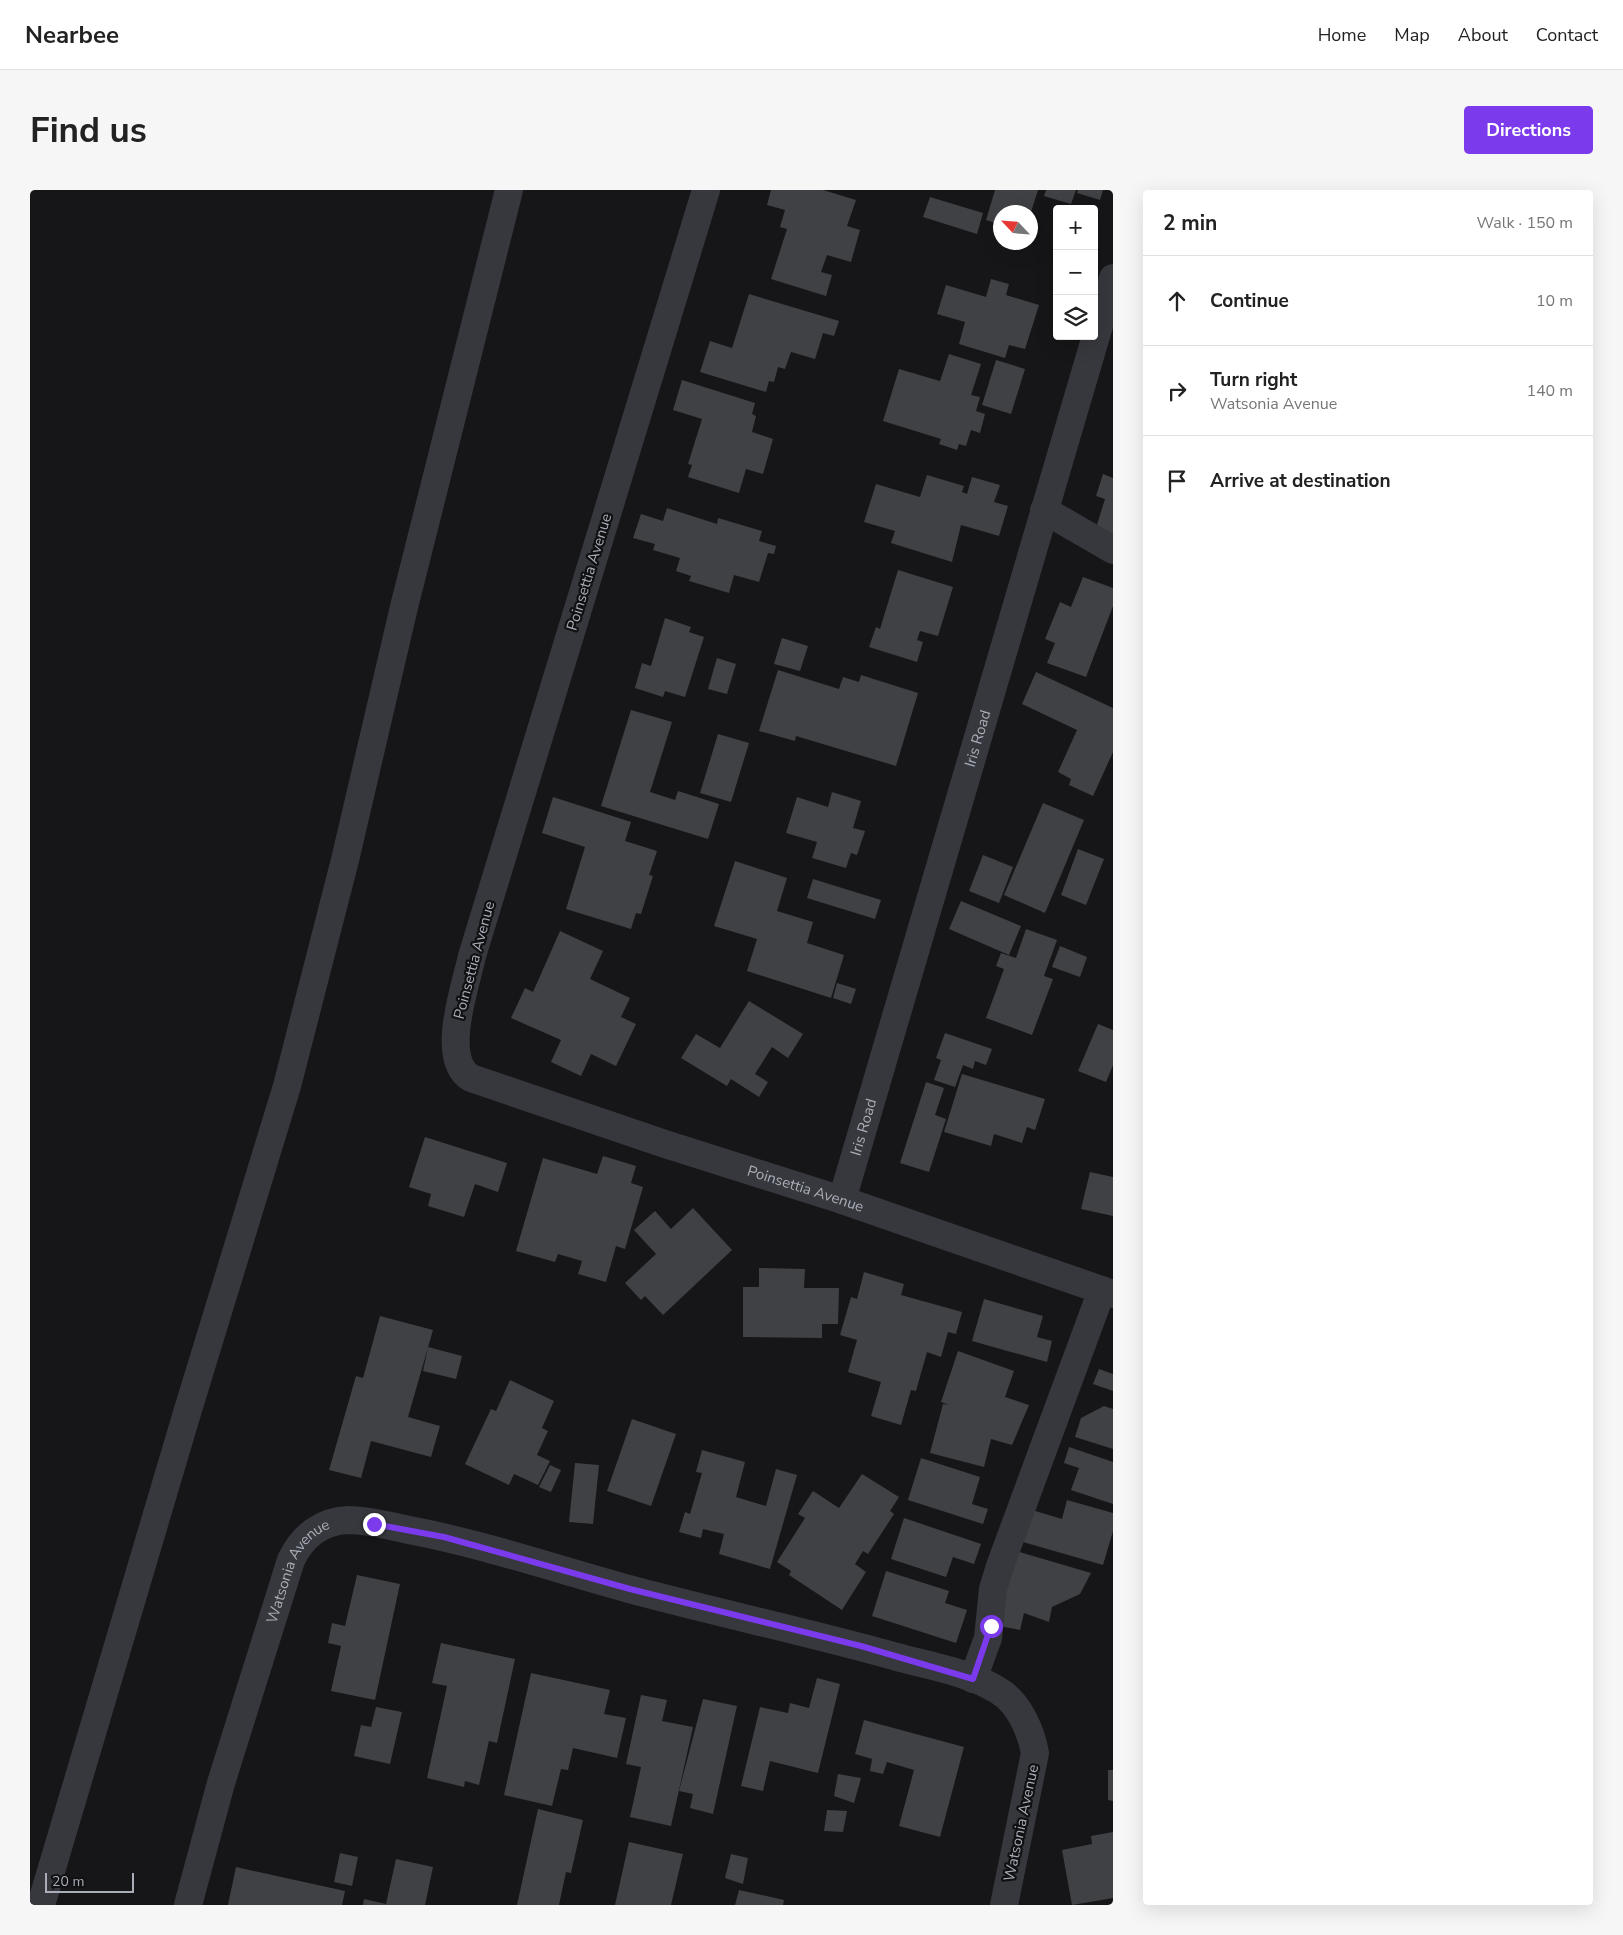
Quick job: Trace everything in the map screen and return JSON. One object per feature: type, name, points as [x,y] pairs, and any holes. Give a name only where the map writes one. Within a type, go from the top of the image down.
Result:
[{"type":"street","points":[[41,1905],[187,1413],[288,1086],[345,860],[404,607],[508,190]]},
{"type":"street","name":"Poinsettia Avenue","points":[[706,190],[472,956],[455,1035],[456,1054],[462,1070],[471,1078],[665,1144],[842,1200],[1107,1292]]},
{"type":"street","name":"Iris Road","points":[[842,1200],[1113,278]]},
{"type":"street","points":[[1044,510],[1113,550]]},
{"type":"street","points":[[973,1679],[988,1638],[993,1589],[1000,1566],[1107,1292]]},
{"type":"street","name":"Watsonia Avenue","points":[[188,1905],[224,1773],[291,1560],[302,1541],[332,1522],[349,1520],[444,1537],[630,1589],[861,1646],[973,1679],[1000,1691],[1019,1712],[1033,1740],[1035,1753],[1004,1905]]},
{"type":"building","points":[[771,190],[823,190],[856,200],[847,226],[860,230],[851,262],[827,255],[821,272],[832,275],[826,296],[771,279],[787,229],[780,227],[785,210],[767,205]]},
{"type":"building","points":[[995,190],[1038,190],[1033,205],[993,205],[993,222],[986,220]]},
{"type":"building","points":[[1046,190],[1076,190],[1071,204],[1044,196]]},
{"type":"building","points":[[1078,190],[1103,190],[1100,200],[1077,193]]},
{"type":"building","points":[[930,197],[983,213],[977,234],[923,217]]},
{"type":"building","points":[[991,279],[1009,284],[1006,295],[1039,305],[1025,349],[1009,345],[1005,358],[959,344],[965,322],[937,314],[946,285],[986,297]]},
{"type":"building","points":[[749,294],[839,321],[834,336],[823,333],[815,359],[791,352],[785,369],[778,367],[774,382],[769,381],[766,392],[700,372],[710,341],[732,348]]},
{"type":"building","points":[[949,354],[981,364],[971,395],[980,397],[976,411],[985,414],[980,433],[971,430],[966,446],[959,444],[957,450],[939,444],[941,439],[883,421],[899,369],[940,381]]},
{"type":"building","points":[[996,360],[1025,369],[1011,414],[982,405]]},
{"type":"building","points":[[682,380],[755,403],[752,414],[756,416],[752,432],[773,439],[763,474],[746,469],[739,493],[688,477],[692,465],[688,464],[702,419],[673,410]]},
{"type":"building","points":[[1103,474],[1113,478],[1113,534],[1096,528],[1105,499],[1096,496]]},
{"type":"building","points":[[927,475],[964,486],[962,492],[967,494],[972,477],[1000,485],[994,502],[1008,506],[999,536],[961,525],[952,562],[891,543],[895,531],[864,522],[876,484],[920,497]]},
{"type":"building","points":[[667,508],[717,524],[718,518],[762,531],[759,541],[776,546],[774,554],[768,553],[759,582],[734,575],[729,593],[689,581],[691,576],[676,571],[680,558],[653,550],[655,544],[633,538],[641,514],[663,521]]},
{"type":"building","points":[[898,570],[953,587],[938,636],[920,631],[917,640],[923,642],[917,662],[869,647],[876,627],[880,629]]},
{"type":"building","points":[[1083,577],[1113,588],[1113,606],[1086,677],[1047,663],[1055,643],[1045,639],[1060,602],[1071,607]]},
{"type":"building","points":[[665,618],[691,627],[689,632],[704,637],[685,697],[665,691],[663,697],[635,688],[642,663],[651,666]]},
{"type":"building","points":[[782,638],[808,646],[800,671],[774,664]]},
{"type":"building","points":[[717,658],[736,664],[727,694],[708,689]]},
{"type":"building","points":[[778,670],[839,689],[843,677],[859,682],[861,675],[918,693],[896,766],[796,736],[795,741],[759,731]]},
{"type":"building","points":[[1036,672],[1113,708],[1113,752],[1093,796],[1069,785],[1071,779],[1058,772],[1077,730],[1022,704]]},
{"type":"building","points":[[631,710],[672,722],[650,792],[675,800],[678,791],[719,804],[708,839],[601,806]]},
{"type":"building","points":[[718,734],[749,743],[731,802],[700,793]]},
{"type":"building","points":[[832,792],[861,801],[853,828],[865,831],[857,855],[851,853],[846,868],[812,858],[817,842],[786,833],[797,797],[828,807]]},
{"type":"building","points":[[553,797],[631,822],[625,841],[657,851],[649,875],[653,876],[641,914],[636,913],[631,929],[566,909],[585,847],[542,833]]},
{"type":"building","points":[[1043,803],[1084,820],[1045,913],[1004,895]]},
{"type":"building","points":[[1078,849],[1104,859],[1086,905],[1061,895]]},
{"type":"building","points":[[983,855],[1013,867],[999,903],[969,891]]},
{"type":"building","points":[[735,861],[787,878],[777,911],[813,922],[807,943],[844,955],[831,998],[747,971],[757,939],[714,926]]},
{"type":"building","points":[[813,879],[881,900],[875,919],[807,898]]},
{"type":"building","points":[[961,901],[1021,926],[1009,955],[949,929]]},
{"type":"building","points":[[1026,929],[1057,940],[1044,976],[1053,979],[1032,1035],[986,1018],[1004,969],[996,966],[1001,953],[1016,958]]},
{"type":"building","points":[[560,931],[603,951],[590,979],[630,998],[621,1017],[636,1024],[616,1066],[591,1054],[581,1076],[551,1062],[561,1040],[511,1018],[525,988],[533,992]]},
{"type":"building","points":[[1060,946],[1087,957],[1080,977],[1052,967]]},
{"type":"building","points":[[837,983],[856,989],[851,1004],[833,998]]},
{"type":"building","points":[[749,1001],[803,1034],[788,1058],[772,1047],[755,1074],[768,1082],[759,1097],[731,1079],[727,1086],[681,1058],[696,1034],[720,1048]]},
{"type":"building","points":[[1098,1024],[1113,1030],[1113,1065],[1106,1082],[1078,1071]]},
{"type":"building","points":[[945,1033],[992,1049],[986,1065],[975,1061],[973,1069],[963,1065],[955,1087],[934,1080],[941,1060],[936,1058]]},
{"type":"building","points":[[962,1074],[1045,1099],[1035,1130],[1027,1127],[1022,1143],[994,1134],[991,1146],[944,1132]]},
{"type":"building","points":[[926,1082],[944,1088],[935,1115],[946,1119],[929,1172],[900,1163]]},
{"type":"building","points":[[425,1137],[507,1163],[498,1192],[475,1184],[464,1217],[428,1206],[431,1194],[409,1187]]},
{"type":"building","points":[[603,1156],[636,1166],[631,1183],[643,1187],[625,1249],[616,1246],[606,1282],[578,1274],[582,1261],[558,1254],[555,1262],[516,1251],[543,1158],[597,1174]]},
{"type":"building","points":[[1090,1172],[1113,1177],[1113,1216],[1081,1209]]},
{"type":"building","points":[[693,1208],[732,1250],[663,1315],[645,1296],[641,1300],[625,1283],[656,1254],[634,1230],[655,1211],[671,1229]]},
{"type":"building","points":[[759,1268],[805,1269],[804,1288],[839,1288],[838,1324],[822,1324],[822,1338],[743,1337],[743,1287],[759,1287]]},
{"type":"building","points":[[864,1272],[904,1284],[901,1295],[962,1312],[956,1334],[948,1332],[941,1357],[927,1352],[916,1391],[911,1390],[901,1425],[871,1416],[881,1382],[848,1372],[857,1340],[840,1335],[851,1297],[857,1299]]},
{"type":"building","points":[[984,1299],[1043,1316],[1037,1337],[1052,1341],[1047,1362],[972,1341]]},
{"type":"building","points":[[380,1316],[433,1330],[408,1417],[440,1426],[431,1457],[371,1441],[361,1478],[329,1470],[356,1376],[363,1378]]},
{"type":"building","points":[[428,1347],[462,1356],[456,1379],[423,1371]]},
{"type":"building","points":[[958,1351],[1014,1371],[1005,1397],[1029,1405],[1012,1445],[991,1439],[984,1467],[930,1453],[943,1404],[949,1405],[941,1402]]},
{"type":"building","points":[[1099,1369],[1113,1374],[1113,1391],[1093,1384]]},
{"type":"building","points":[[510,1380],[554,1401],[542,1428],[548,1431],[537,1455],[550,1461],[538,1485],[514,1474],[509,1485],[465,1464],[491,1409],[496,1411]]},
{"type":"building","points":[[1104,1406],[1113,1409],[1113,1449],[1075,1437],[1081,1418]]},
{"type":"building","points":[[632,1419],[676,1434],[651,1506],[607,1491]]},
{"type":"building","points":[[1069,1447],[1113,1462],[1113,1504],[1071,1490],[1079,1468],[1064,1463]]},
{"type":"building","points":[[702,1450],[745,1462],[736,1497],[766,1506],[776,1469],[797,1475],[770,1569],[719,1554],[724,1534],[703,1529],[701,1538],[679,1532],[685,1512],[690,1514],[702,1473],[696,1472]]},
{"type":"building","points":[[921,1458],[980,1477],[972,1504],[988,1509],[983,1524],[908,1500]]},
{"type":"building","points":[[575,1463],[599,1465],[593,1524],[569,1522]]},
{"type":"building","points":[[550,1465],[561,1470],[551,1492],[539,1487]]},
{"type":"building","points":[[862,1474],[899,1497],[890,1511],[894,1514],[868,1554],[863,1551],[855,1564],[866,1572],[842,1610],[789,1575],[791,1571],[777,1562],[805,1518],[798,1514],[813,1491],[839,1508]]},
{"type":"building","points":[[1067,1500],[1113,1513],[1113,1531],[1103,1565],[1023,1542],[1032,1510],[1062,1519]]},
{"type":"building","points":[[904,1518],[981,1544],[974,1564],[953,1557],[946,1577],[891,1559]]},
{"type":"building","points":[[1016,1551],[1091,1573],[1080,1594],[1052,1607],[1049,1622],[1024,1613],[1020,1630],[999,1626],[1001,1587]]},
{"type":"building","points":[[886,1571],[949,1591],[945,1603],[967,1610],[956,1643],[872,1616]]},
{"type":"building","points":[[357,1575],[400,1584],[375,1700],[331,1691],[341,1646],[328,1643],[332,1623],[345,1626]]},
{"type":"building","points":[[441,1643],[515,1659],[497,1743],[489,1741],[479,1785],[465,1781],[464,1787],[427,1778],[447,1686],[432,1683]]},
{"type":"building","points":[[531,1673],[610,1690],[604,1714],[626,1718],[617,1758],[573,1748],[568,1770],[561,1769],[552,1806],[504,1795]]},
{"type":"building","points":[[817,1678],[840,1684],[818,1773],[770,1761],[763,1791],[741,1786],[760,1707],[788,1713],[790,1703],[809,1708]]},
{"type":"building","points":[[641,1695],[667,1700],[662,1721],[693,1727],[671,1826],[630,1817],[641,1767],[626,1764]]},
{"type":"building","points":[[703,1699],[737,1706],[713,1814],[690,1808],[693,1794],[679,1791]]},
{"type":"building","points":[[376,1707],[402,1712],[390,1764],[354,1756],[361,1725],[371,1727]]},
{"type":"building","points":[[864,1720],[964,1747],[940,1837],[899,1826],[914,1770],[887,1762],[883,1774],[870,1771],[872,1759],[855,1754]]},
{"type":"building","points":[[1108,1770],[1113,1770],[1113,1801],[1108,1800]]},
{"type":"building","points":[[838,1774],[861,1778],[854,1803],[834,1796]]},
{"type":"building","points":[[538,1809],[583,1820],[571,1873],[566,1872],[559,1905],[517,1905]]},
{"type":"building","points":[[827,1810],[847,1811],[843,1832],[824,1831]]},
{"type":"building","points":[[1113,1832],[1113,1898],[1072,1905],[1062,1850],[1092,1844],[1091,1836]]},
{"type":"building","points":[[629,1842],[683,1854],[671,1905],[615,1905]]},
{"type":"building","points":[[340,1853],[358,1857],[352,1886],[334,1882]]},
{"type":"building","points":[[731,1854],[748,1858],[743,1884],[725,1878]]},
{"type":"building","points":[[396,1859],[433,1867],[425,1905],[363,1905],[364,1899],[386,1904]]},
{"type":"building","points":[[236,1867],[345,1891],[342,1905],[228,1905]]},
{"type":"building","points":[[739,1890],[784,1900],[783,1905],[735,1905]]},
{"type":"route","points":[[374,1524],[444,1537],[630,1589],[861,1646],[973,1679],[991,1626]]}]
